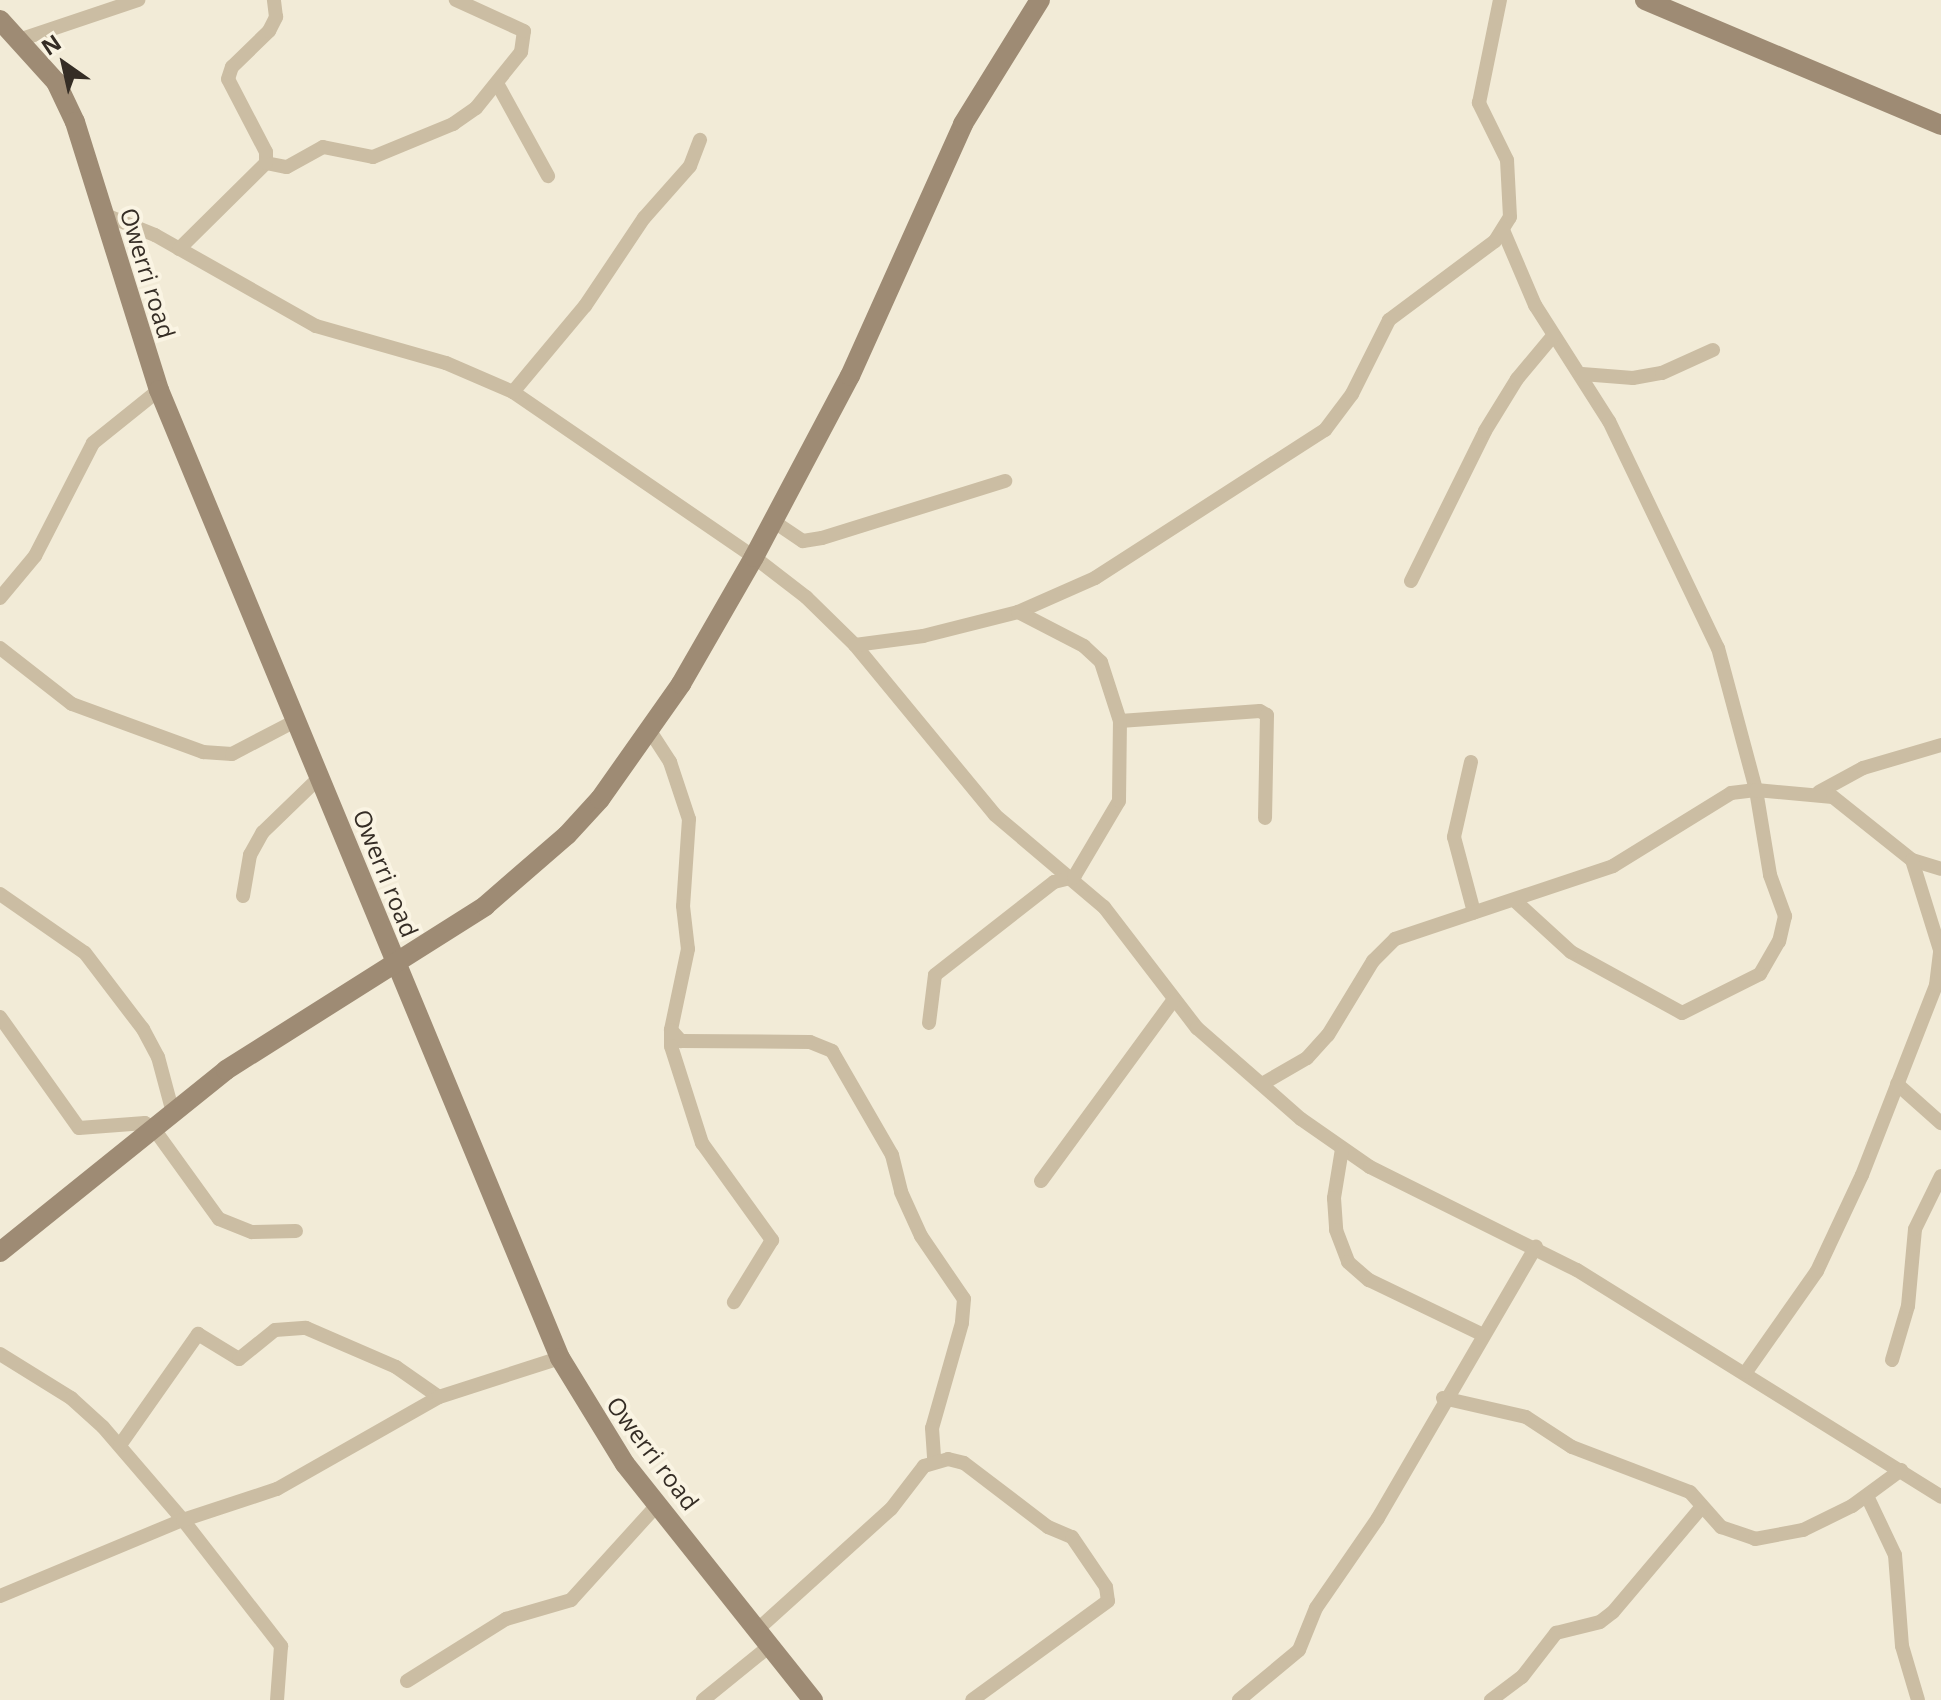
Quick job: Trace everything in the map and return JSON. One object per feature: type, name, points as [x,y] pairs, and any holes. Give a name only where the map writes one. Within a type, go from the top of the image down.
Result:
[{"type":"street","points":[[19,40],[138,0]]},
{"type":"street","points":[[179,249],[266,163],[266,152],[228,79],[232,67],[269,31],[276,17],[274,0]]},
{"type":"street","points":[[266,163],[287,167],[323,147],[373,157],[453,124],[498,85],[521,52],[524,31],[456,0]]},
{"type":"street","points":[[0,1252],[273,1037],[452,931],[527,873],[600,799],[650,731],[754,557],[850,376],[963,124],[1040,0]]},
{"type":"street","points":[[855,645],[923,636],[1018,612],[1095,578],[1325,430],[1352,394],[1389,320],[1503,230],[1512,196],[1507,160],[1479,103],[1500,0]]},
{"type":"street","points":[[1645,0],[1941,125]]},
{"type":"street","name":"Owerri road","points":[[0,20],[66,101],[159,390],[560,1358],[604,1435],[813,1700]]},
{"type":"street","points":[[498,85],[548,176]]},
{"type":"street","points":[[513,392],[585,306],[644,218],[690,166],[700,140]]},
{"type":"street","points":[[103,214],[179,249],[316,326],[446,363],[513,392],[754,557],[806,597],[855,645],[995,815],[1074,877],[1104,907],[1172,1002],[1262,1084],[1342,1149],[1536,1247],[1746,1372],[1941,1497]]},
{"type":"street","points":[[1503,230],[1553,336],[1582,374],[1718,648],[1756,790],[1770,875],[1785,916],[1779,941],[1760,974],[1697,1009],[1682,1013],[1571,952],[1514,900]]},
{"type":"street","points":[[1411,581],[1485,431],[1517,379],[1553,336]]},
{"type":"street","points":[[1582,374],[1633,378],[1662,373],[1713,350]]},
{"type":"street","points":[[0,598],[35,556],[93,443],[159,390]]},
{"type":"street","points":[[773,521],[803,541],[822,538],[1005,481]]},
{"type":"street","points":[[929,1023],[935,975],[1054,882],[1074,877],[1119,801],[1120,721],[1101,662],[1084,646],[1018,612]]},
{"type":"street","points":[[0,648],[72,704],[203,752],[232,754],[295,721]]},
{"type":"street","points":[[1120,721],[1260,711],[1267,715],[1265,818]]},
{"type":"street","points":[[650,731],[670,762],[689,819],[683,906],[688,949],[671,1030],[671,1046],[702,1143],[772,1240],[734,1302]]},
{"type":"street","points":[[1819,792],[1863,768],[1941,745]]},
{"type":"street","points":[[1471,762],[1454,837],[1474,912]]},
{"type":"street","points":[[243,896],[250,855],[263,832],[319,778]]},
{"type":"street","points":[[1262,1084],[1307,1058],[1328,1035],[1383,948],[1395,939],[1613,866],[1720,799],[1756,790],[1819,792],[1849,805],[1912,860],[1941,869]]},
{"type":"street","points":[[1746,1372],[1817,1271],[1936,985],[1940,950],[1912,860]]},
{"type":"street","points":[[2,904],[85,953],[143,1029],[158,1057],[173,1113]]},
{"type":"street","points":[[1041,1181],[1172,1002]]},
{"type":"street","points":[[0,1017],[79,1128],[145,1123],[154,1129],[219,1219],[252,1232],[296,1231]]},
{"type":"street","points":[[671,1030],[681,1041],[810,1042],[832,1051],[892,1155],[901,1192],[921,1236],[964,1299],[962,1323],[932,1428],[934,1460],[880,1520],[703,1700]]},
{"type":"street","points":[[1897,1084],[1941,1123]]},
{"type":"street","points":[[1342,1149],[1334,1198],[1336,1230],[1348,1262],[1369,1280],[1481,1334]]},
{"type":"street","points":[[1892,1360],[1908,1306],[1915,1229],[1941,1176]]},
{"type":"street","points":[[1239,1700],[1299,1650],[1316,1608],[1378,1518],[1443,1398],[1536,1247]]},
{"type":"street","points":[[120,1445],[198,1334],[239,1359],[275,1330],[306,1328],[396,1367],[439,1397]]},
{"type":"street","points":[[0,1354],[71,1398],[120,1445],[183,1520],[281,1646],[277,1700]]},
{"type":"street","points":[[0,1596],[183,1520],[277,1489],[439,1397],[560,1358]]},
{"type":"street","points":[[1443,1398],[1526,1417],[1572,1447],[1690,1492],[1700,1509],[1721,1527],[1755,1539],[1803,1530],[1867,1496],[1901,1470]]},
{"type":"street","points":[[934,1460],[964,1463],[1048,1527],[1072,1537],[1106,1587],[1108,1601],[1102,1610],[972,1700]]},
{"type":"street","points":[[1867,1496],[1895,1555],[1902,1646],[1918,1700]]},
{"type":"street","points":[[407,1681],[506,1619],[571,1600],[657,1505]]},
{"type":"street","points":[[1491,1700],[1522,1677],[1556,1633],[1600,1622],[1613,1612],[1700,1509]]}]
